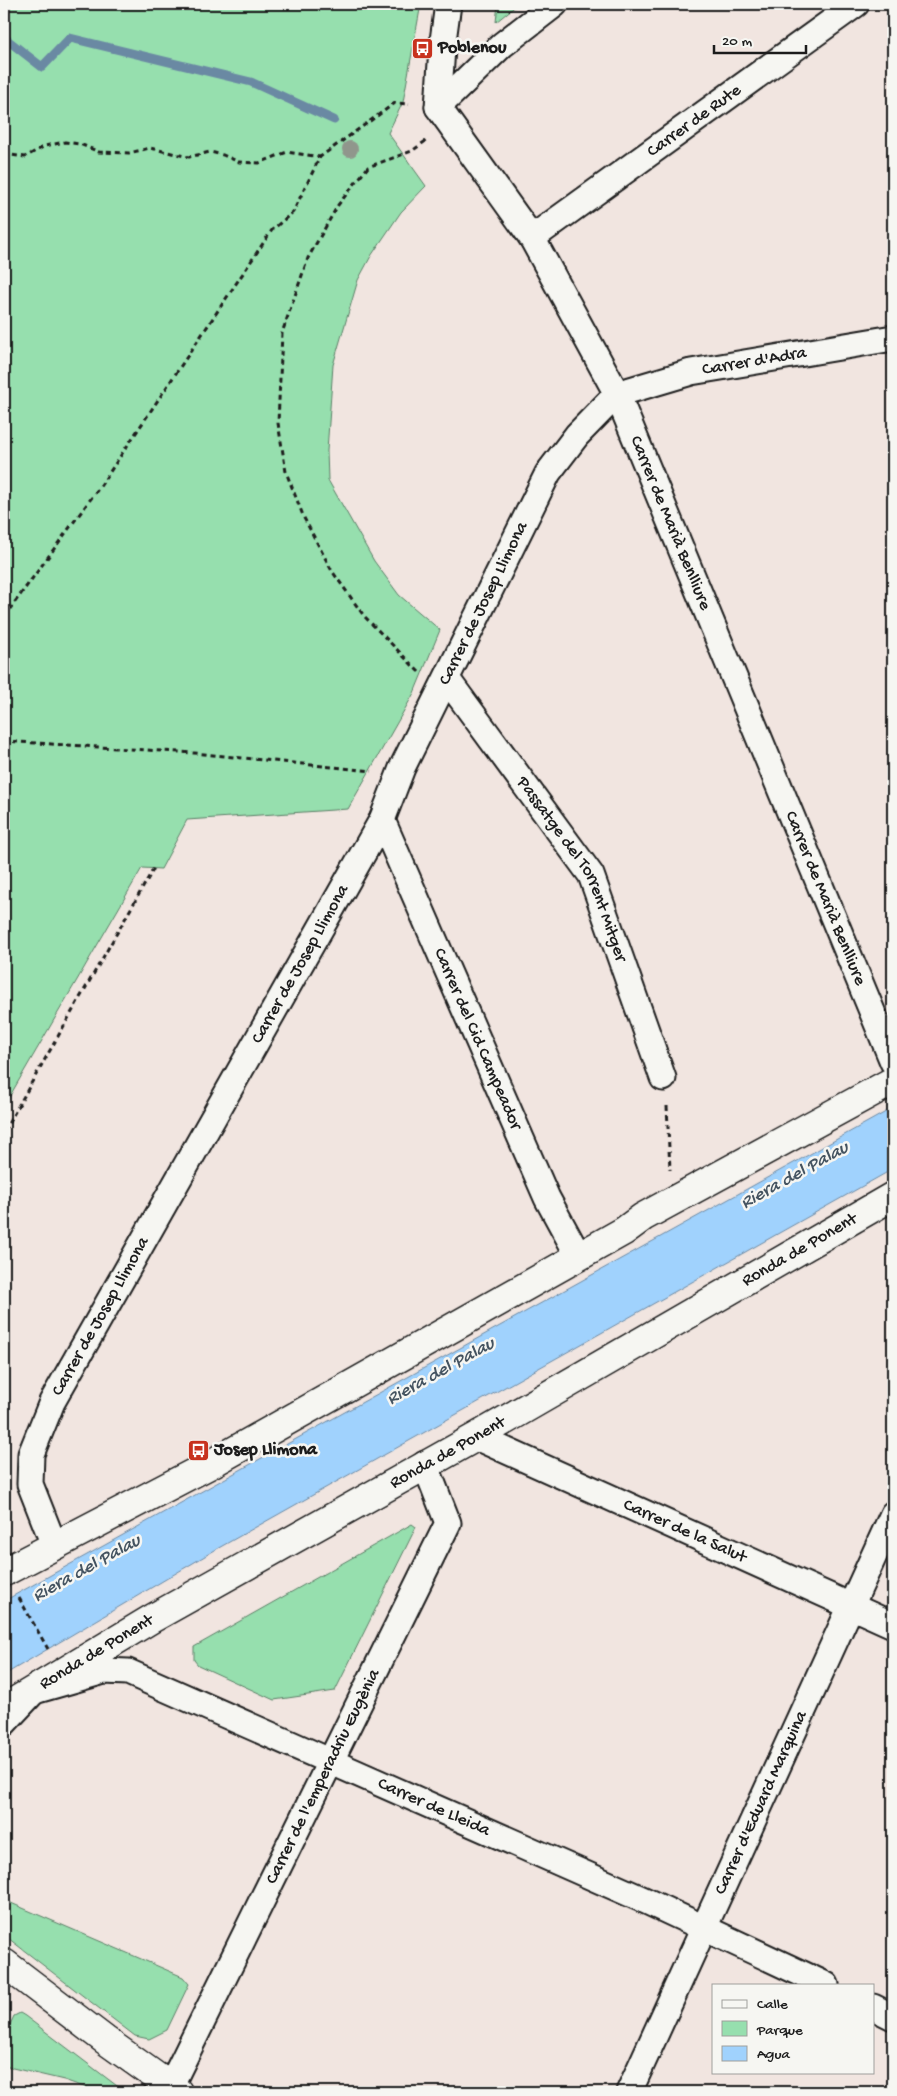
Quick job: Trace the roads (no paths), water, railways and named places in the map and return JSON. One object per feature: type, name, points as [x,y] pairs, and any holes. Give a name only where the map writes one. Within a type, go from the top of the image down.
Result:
[{"type":"main road","points":[[10,1583],[54,1545],[209,1465],[578,1255],[624,1231],[671,1202],[893,1081]]},
{"type":"main road","name":"Ronda de Ponent","points":[[4,1708],[124,1635],[476,1437],[893,1196]]},
{"type":"main road","points":[[4,1963],[174,2090]]},
{"type":"street","points":[[444,115],[442,48],[448,4]]},
{"type":"street","points":[[444,115],[502,45],[555,4]]},
{"type":"street","name":"Carrer de Rute","points":[[532,238],[856,4]]},
{"type":"street","name":"Carrer de Marià Benlliure","points":[[444,115],[532,238],[617,394],[893,1062]]},
{"type":"street","name":"Carrer d'Adra","points":[[617,394],[691,372],[893,338]]},
{"type":"street","name":"Carrer de Josep Llimona","points":[[54,1545],[30,1484],[31,1454],[52,1402],[382,820],[436,678],[548,473],[577,435],[617,394]]},
{"type":"street","name":"Passatge del Torrent Mitger","points":[[436,678],[591,875],[663,1078]]},
{"type":"street","name":"Carrer del Cid Campeador","points":[[382,820],[547,1198],[578,1255]]},
{"type":"street","name":"Carrer de la Salut","points":[[476,1437],[893,1625]]},
{"type":"street","name":"Carrer de l'emperadriu Eugènia","points":[[174,2090],[330,1761],[448,1523],[425,1464]]},
{"type":"street","name":"Carrer d'Eduard Marquina","points":[[629,2092],[893,1514]]},
{"type":"street","name":"Carrer de Lleida","points":[[34,1691],[104,1671],[128,1672],[704,1928],[824,1984]]},
{"type":"street","points":[[4,1723],[34,1691]]},
{"type":"street","points":[[874,2007],[893,2016]]},
{"type":"water","name":"Riera del Palau","points":[[893,1108],[893,1169],[215,1550],[4,1675],[4,1601]]},
{"type":"waterway","points":[[4,40],[6,39],[42,67],[70,38],[251,82],[334,120]]},
{"type":"place","name":"Poblenou","points":[[422,48]]},
{"type":"place","name":"Josep Llimona","points":[[198,1450]]}]
